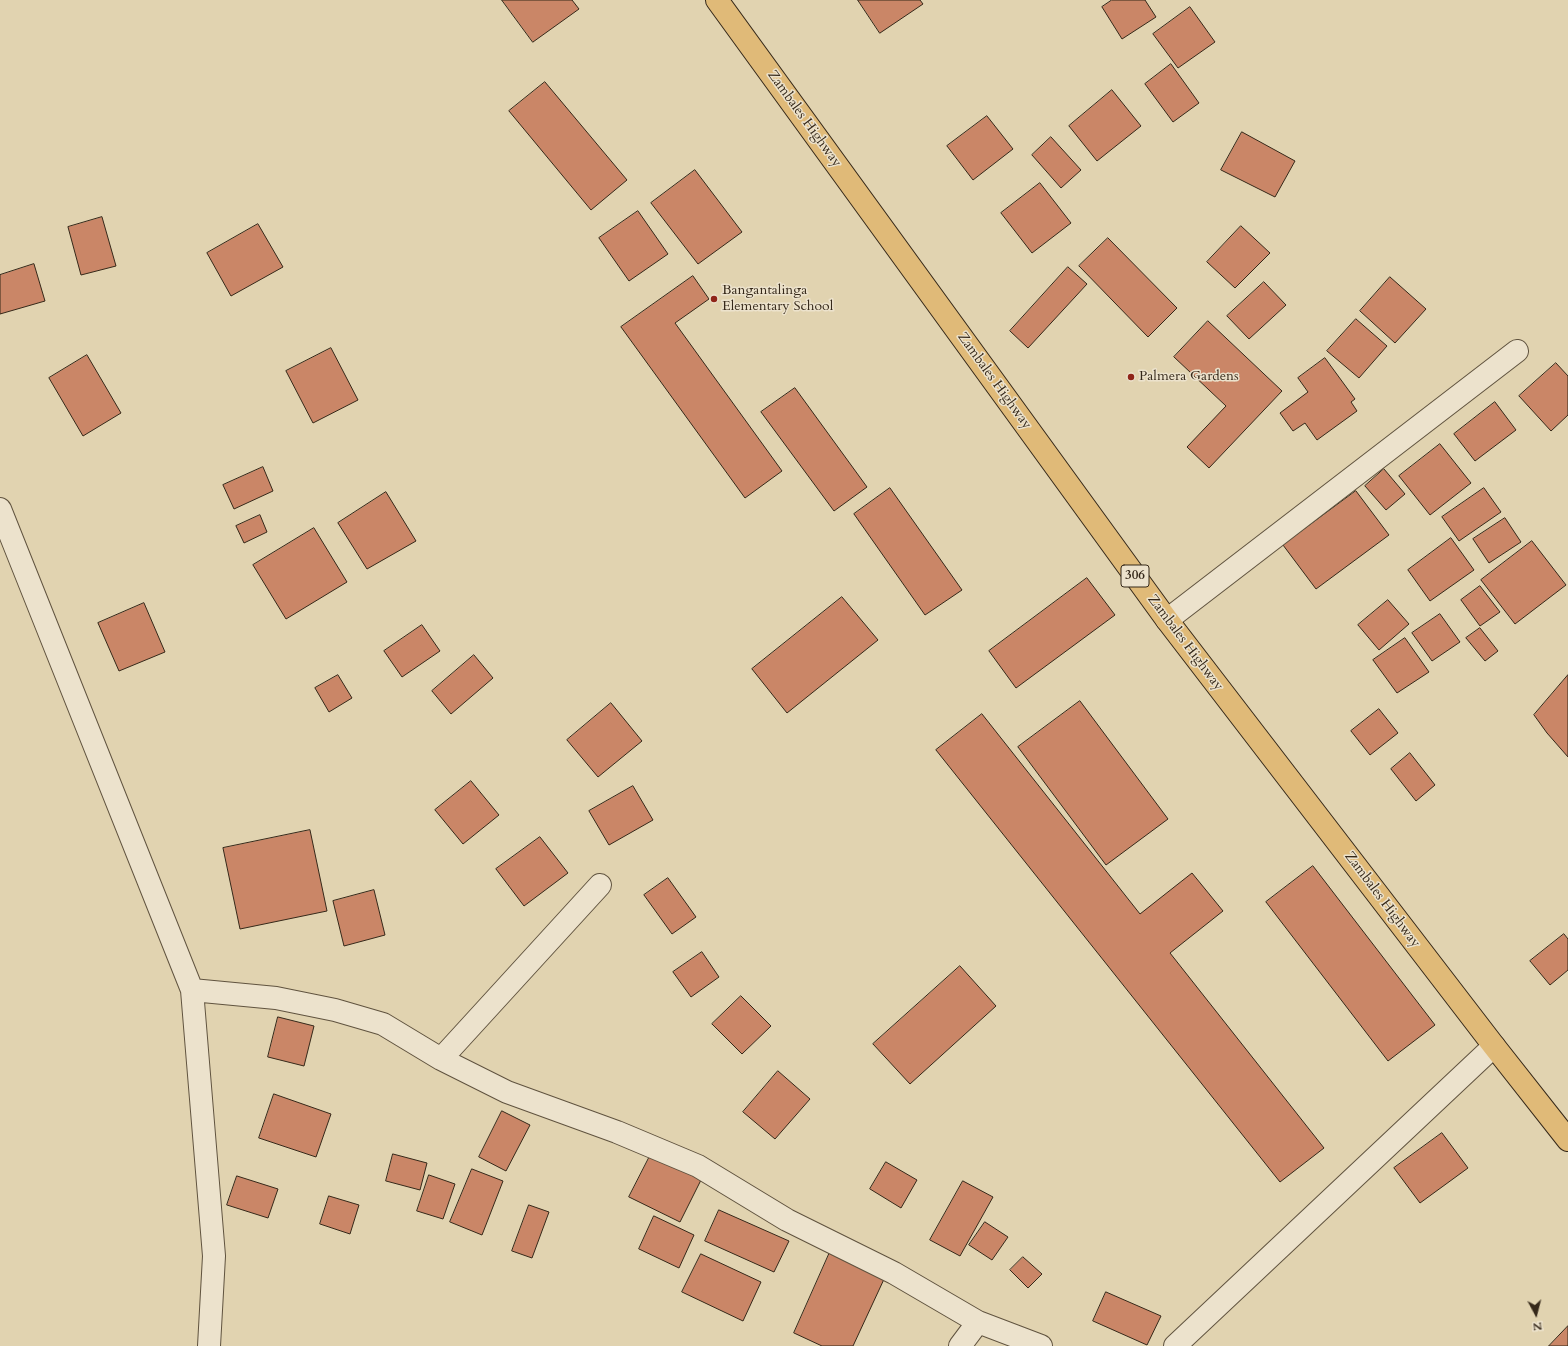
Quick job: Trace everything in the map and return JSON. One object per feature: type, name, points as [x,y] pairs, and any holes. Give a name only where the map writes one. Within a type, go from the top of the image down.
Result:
[{"type":"main road","name":"Zambales Highway","points":[[717,0],[1167,620],[1568,1140]]},
{"type":"street","points":[[1167,620],[1517,351]]},
{"type":"street","points":[[0,509],[192,990],[214,1256],[209,1346]]},
{"type":"street","points":[[441,1059],[600,884]]},
{"type":"street","points":[[192,990],[276,998],[335,1010],[383,1024],[441,1059],[507,1092],[617,1132],[698,1166],[787,1220],[894,1273],[978,1322],[1041,1346]]},
{"type":"street","points":[[1175,1346],[1494,1046]]},
{"type":"street","points":[[960,1346],[978,1322]]},
{"type":"building","points":[[502,0],[572,0],[579,9],[533,42]]},
{"type":"building","points":[[858,0],[920,0],[923,4],[880,33]]},
{"type":"building","points":[[1112,0],[1145,0],[1156,17],[1122,39],[1102,7]]},
{"type":"building","points":[[1190,7],[1215,42],[1178,68],[1153,34]]},
{"type":"building","points":[[1171,64],[1199,103],[1173,122],[1145,84]]},
{"type":"building","points":[[545,82],[627,180],[591,210],[509,111]]},
{"type":"building","points":[[1112,90],[1141,126],[1097,161],[1069,126]]},
{"type":"building","points":[[987,116],[1013,149],[973,180],[947,146]]},
{"type":"building","points":[[1242,132],[1295,161],[1275,197],[1221,170]]},
{"type":"building","points":[[1051,137],[1081,170],[1061,188],[1032,155]]},
{"type":"building","points":[[695,170],[742,232],[698,264],[651,203]]},
{"type":"building","points":[[1040,183],[1071,223],[1032,253],[1001,213]]},
{"type":"building","points":[[638,211],[668,254],[629,281],[599,238]]},
{"type":"building","points":[[102,217],[116,266],[81,275],[68,227]]},
{"type":"building","points":[[258,224],[283,267],[231,296],[207,253]]},
{"type":"building","points":[[1241,226],[1270,253],[1235,288],[1207,262]]},
{"type":"building","points":[[1108,238],[1177,308],[1148,337],[1079,266]]},
{"type":"building","points":[[34,264],[45,301],[0,314],[0,275]]},
{"type":"building","points":[[1068,267],[1087,284],[1028,348],[1010,331]]},
{"type":"building","points":[[693,276],[709,299],[675,323],[782,471],[745,498],[621,327]]},
{"type":"building","points":[[1390,277],[1426,309],[1395,343],[1360,311]]},
{"type":"building","points":[[1264,282],[1286,305],[1249,339],[1227,316]]},
{"type":"building","points":[[1356,319],[1387,346],[1359,378],[1327,351]]},
{"type":"building","points":[[1208,321],[1282,391],[1209,468],[1187,447],[1226,406],[1174,357]]},
{"type":"building","points":[[331,348],[358,400],[313,423],[286,371]]},
{"type":"building","points":[[87,355],[121,413],[83,436],[49,378]]},
{"type":"building","points":[[1325,358],[1355,399],[1351,402],[1357,411],[1317,440],[1305,423],[1293,431],[1280,413],[1308,392],[1298,378]]},
{"type":"building","points":[[1556,363],[1568,376],[1568,415],[1551,431],[1519,396]]},
{"type":"building","points":[[795,388],[867,487],[834,511],[761,412]]},
{"type":"building","points":[[1495,402],[1516,430],[1475,461],[1454,434]]},
{"type":"building","points":[[1440,444],[1471,483],[1430,515],[1399,476]]},
{"type":"building","points":[[263,467],[273,491],[234,509],[223,485]]},
{"type":"building","points":[[1384,469],[1405,494],[1386,510],[1365,486]]},
{"type":"building","points":[[890,488],[962,590],[925,615],[854,514]]},
{"type":"building","points":[[1484,488],[1501,512],[1459,541],[1442,517]]},
{"type":"building","points":[[1356,491],[1389,535],[1316,589],[1283,545]]},
{"type":"building","points":[[386,492],[416,541],[367,569],[338,523]]},
{"type":"building","points":[[260,515],[267,532],[244,543],[236,526]]},
{"type":"building","points":[[1505,518],[1521,542],[1489,563],[1473,539]]},
{"type":"building","points":[[314,528],[347,582],[286,619],[253,565]]},
{"type":"building","points":[[1451,538],[1474,570],[1430,601],[1408,570]]},
{"type":"building","points":[[1532,541],[1566,585],[1515,624],[1481,580]]},
{"type":"building","points":[[1087,578],[1115,615],[1016,688],[989,651]]},
{"type":"building","points":[[1480,586],[1500,612],[1480,626],[1461,600]]},
{"type":"building","points":[[842,597],[878,640],[787,713],[752,669]]},
{"type":"building","points":[[1388,600],[1409,624],[1379,650],[1358,625]]},
{"type":"building","points":[[144,603],[165,652],[119,671],[98,623]]},
{"type":"building","points":[[1440,614],[1460,642],[1432,661],[1412,633]]},
{"type":"building","points":[[422,625],[440,651],[402,677],[384,651]]},
{"type":"building","points":[[1480,628],[1498,651],[1485,661],[1466,638]]},
{"type":"building","points":[[1405,638],[1429,672],[1397,693],[1373,660]]},
{"type":"building","points":[[474,655],[493,678],[451,714],[432,691]]},
{"type":"building","points":[[338,675],[352,698],[329,712],[315,688]]},
{"type":"building","points":[[1568,675],[1568,757],[1547,733],[1534,715]]},
{"type":"building","points":[[1080,701],[1168,819],[1106,865],[1018,747]]},
{"type":"building","points":[[611,703],[642,741],[598,777],[567,740]]},
{"type":"building","points":[[1379,709],[1398,733],[1370,755],[1351,731]]},
{"type":"building","points":[[982,714],[1140,914],[1192,873],[1223,911],[1170,953],[1324,1148],[1280,1182],[936,750]]},
{"type":"building","points":[[1410,753],[1435,785],[1416,801],[1391,769]]},
{"type":"building","points":[[471,781],[499,815],[463,844],[435,810]]},
{"type":"building","points":[[633,786],[653,820],[609,845],[589,811]]},
{"type":"building","points":[[310,830],[327,911],[240,929],[223,848]]},
{"type":"building","points":[[540,837],[568,873],[524,906],[496,869]]},
{"type":"building","points":[[1313,866],[1435,1025],[1388,1061],[1266,902]]},
{"type":"building","points":[[668,878],[696,917],[672,934],[644,895]]},
{"type":"building","points":[[374,890],[385,935],[344,946],[333,901]]},
{"type":"building","points":[[1564,934],[1568,939],[1568,970],[1550,985],[1530,961]]},
{"type":"building","points":[[702,952],[719,977],[691,997],[673,972]]},
{"type":"building","points":[[960,966],[996,1006],[910,1084],[873,1044]]},
{"type":"building","points":[[741,996],[771,1026],[742,1054],[712,1024]]},
{"type":"building","points":[[278,1017],[314,1026],[304,1066],[268,1057]]},
{"type":"building","points":[[778,1071],[810,1099],[775,1139],[743,1112]]},
{"type":"building","points":[[274,1094],[331,1114],[316,1157],[259,1138]]},
{"type":"building","points":[[502,1111],[530,1125],[506,1171],[479,1157]]},
{"type":"building","points":[[1442,1133],[1468,1168],[1420,1203],[1394,1168]]},
{"type":"building","points":[[393,1154],[427,1163],[420,1190],[386,1181]]},
{"type":"building","points":[[651,1154],[701,1180],[680,1222],[629,1197]]},
{"type":"building","points":[[886,1162],[917,1180],[901,1208],[870,1189]]},
{"type":"building","points":[[472,1169],[503,1181],[482,1235],[450,1222]]},
{"type":"building","points":[[429,1175],[455,1184],[443,1219],[417,1211]]},
{"type":"building","points":[[237,1176],[278,1189],[268,1218],[227,1205]]},
{"type":"building","points":[[963,1181],[993,1197],[960,1256],[930,1240]]},
{"type":"building","points":[[329,1196],[359,1205],[350,1234],[320,1224]]},
{"type":"building","points":[[529,1205],[549,1212],[532,1258],[512,1251]]},
{"type":"building","points":[[719,1210],[789,1241],[774,1272],[705,1241]]},
{"type":"building","points":[[654,1216],[694,1235],[679,1268],[639,1249]]},
{"type":"building","points":[[985,1222],[1008,1237],[992,1260],[969,1245]]},
{"type":"building","points":[[830,1252],[885,1277],[853,1346],[822,1346],[794,1333]]},
{"type":"building","points":[[701,1254],[761,1282],[743,1321],[682,1292]]},
{"type":"building","points":[[1023,1257],[1042,1274],[1028,1288],[1010,1270]]},
{"type":"building","points":[[1106,1292],[1161,1316],[1147,1345],[1093,1321]]},
{"type":"building","points":[[1568,1326],[1568,1346],[1549,1346]]},
{"type":"place","name":"Bangantalinga Elementary School","points":[[714,299]]},
{"type":"place","name":"Palmera Gardens","points":[[1131,377]]}]
